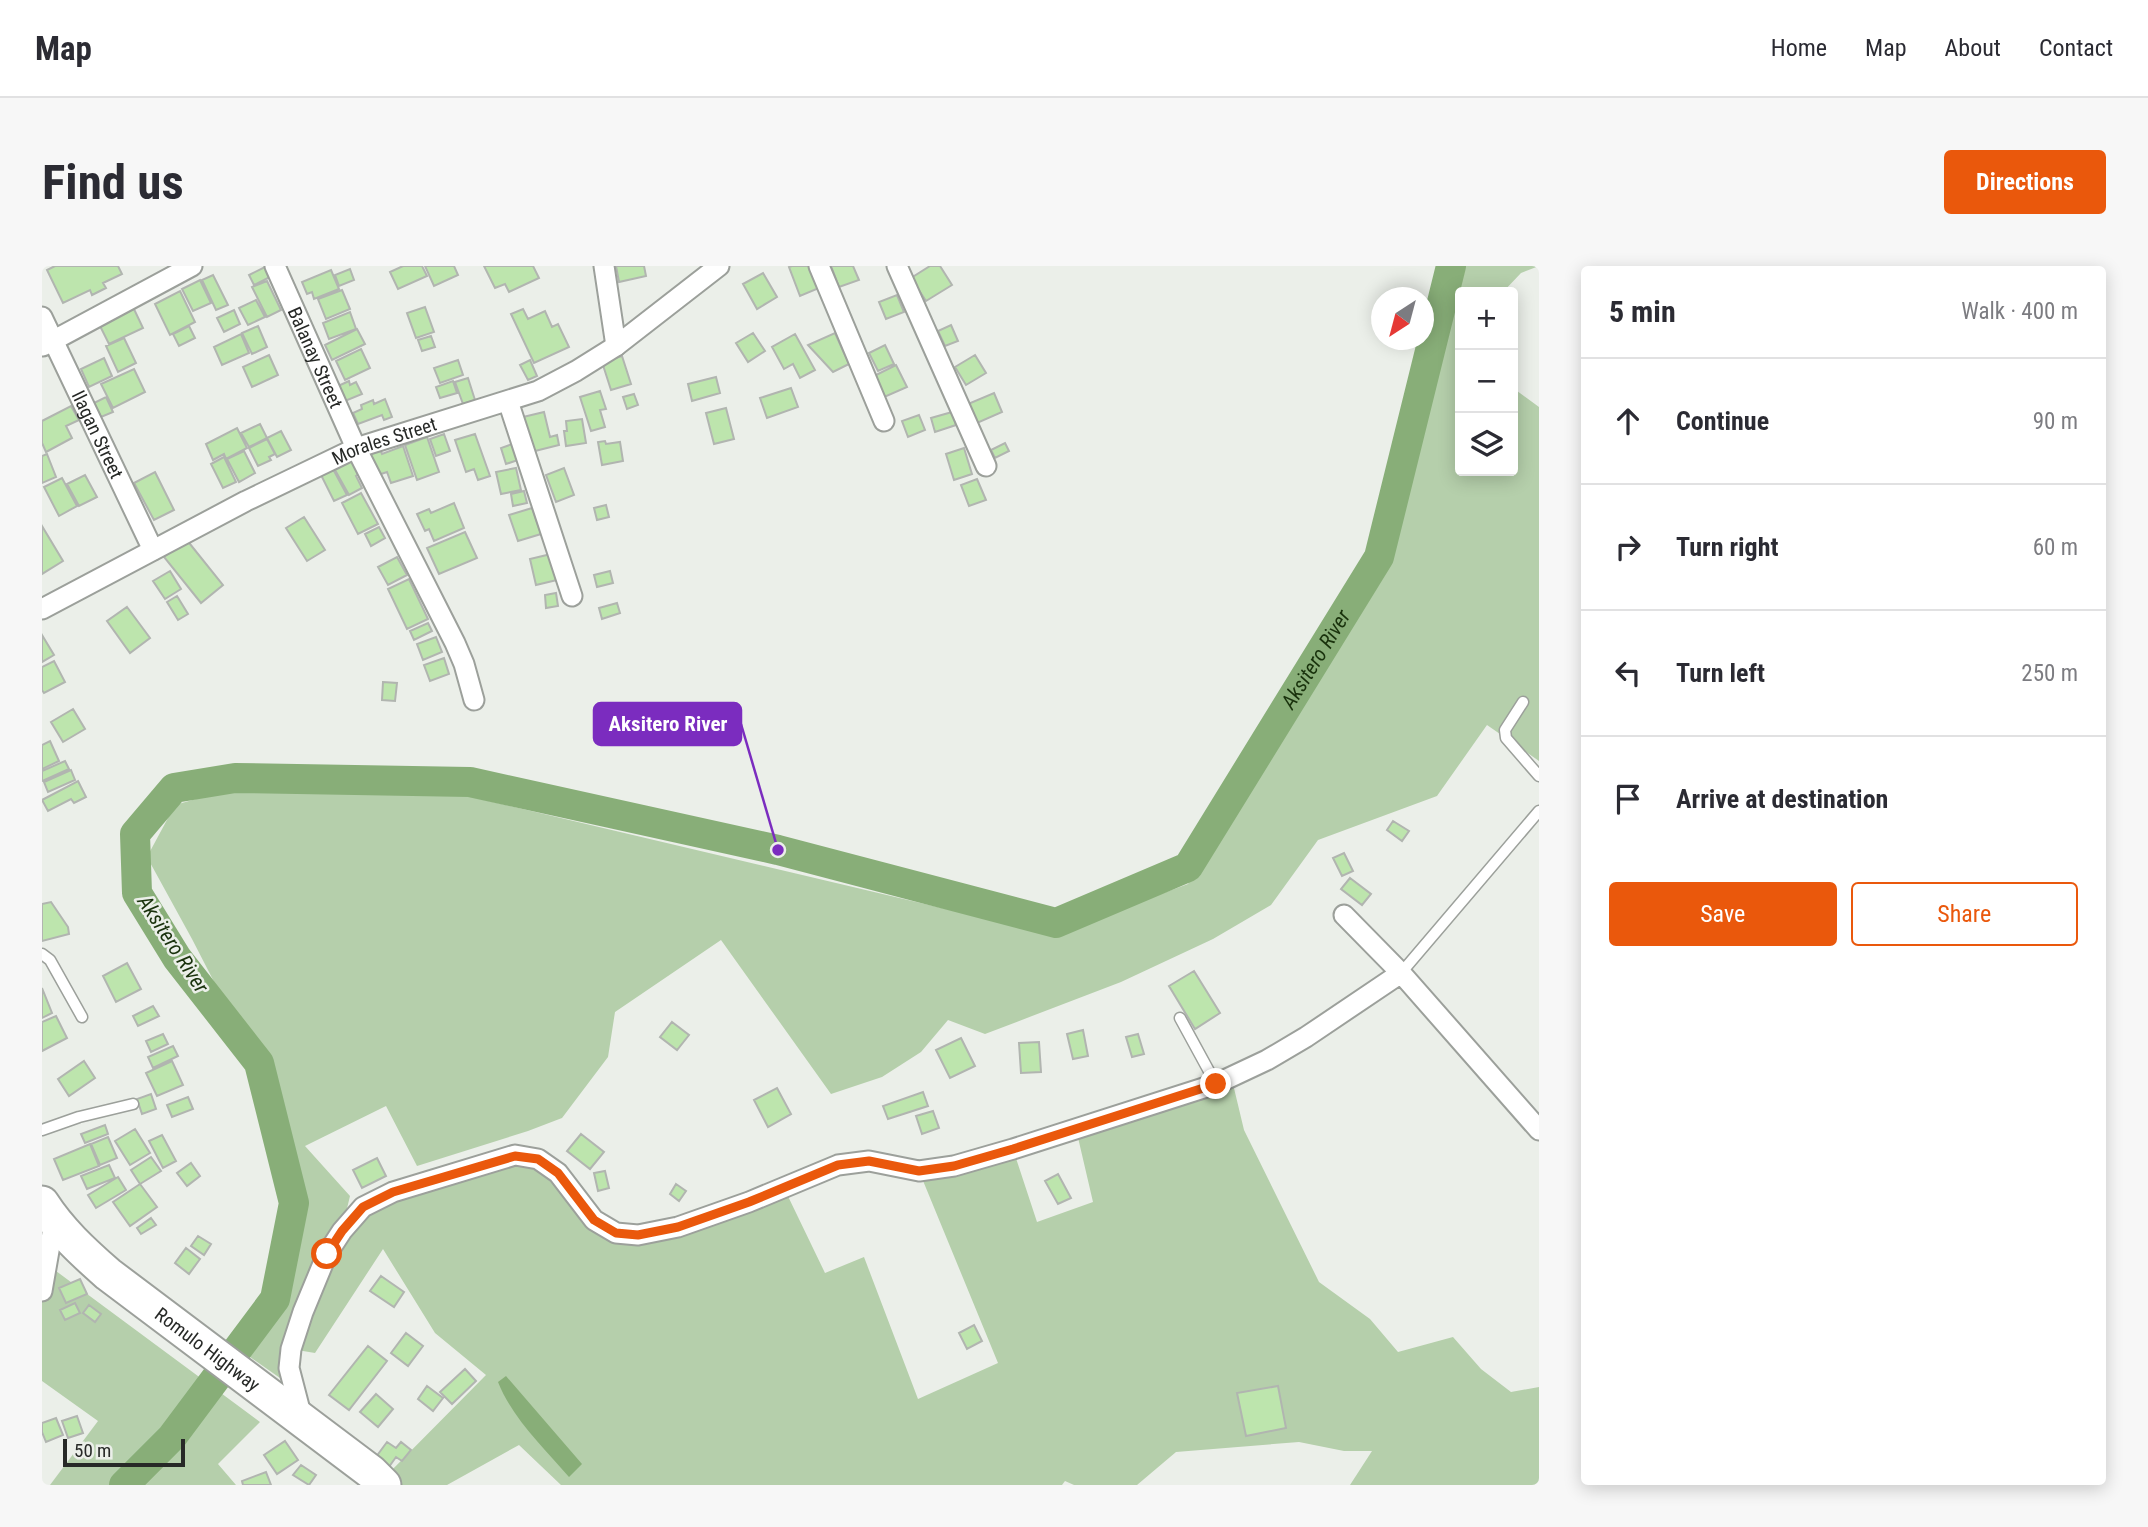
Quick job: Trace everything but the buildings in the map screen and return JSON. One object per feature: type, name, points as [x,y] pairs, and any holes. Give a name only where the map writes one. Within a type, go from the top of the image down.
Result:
[{"type":"highway","name":"Romulo Highway","points":[[48,1212],[81,1250],[108,1274],[371,1472],[384,1485]]},
{"type":"street","points":[[47,343],[192,266]]},
{"type":"street","name":"Balanay Street","points":[[275,266],[356,448],[455,643],[474,700]]},
{"type":"street","points":[[604,266],[616,346]]},
{"type":"street","name":"Morales Street","points":[[42,609],[246,501],[356,448],[508,401],[558,382],[616,346],[719,266]]},
{"type":"street","points":[[819,266],[884,421]]},
{"type":"street","points":[[897,266],[986,466]]},
{"type":"street","name":"Ilagan Street","points":[[42,317],[47,343],[153,550]]},
{"type":"street","points":[[508,401],[572,596]]},
{"type":"street","points":[[1344,915],[1401,972],[1539,1130]]},
{"type":"street","points":[[296,1415],[289,1368],[291,1349],[327,1254],[363,1207],[393,1192],[515,1156],[533,1158],[558,1173],[594,1220],[616,1233],[638,1235],[678,1227],[749,1202],[838,1165],[869,1161],[919,1171],[954,1166],[1216,1084],[1267,1060],[1306,1037],[1401,972]]},
{"type":"street","points":[[42,1291],[48,1212]]},
{"type":"lane","points":[[1522,702],[1505,730],[1506,738],[1539,776]]},
{"type":"lane","points":[[1401,972],[1539,811]]},
{"type":"lane","points":[[42,954],[50,960],[82,1017]]},
{"type":"lane","points":[[1180,1018],[1216,1084]]},
{"type":"lane","points":[[42,1130],[79,1116],[133,1104]]},
{"type":"shaded area","points":[[1452,266],[1539,266],[1521,273],[1508,287],[1455,287],[1455,476],[1518,476],[1518,392],[1539,407],[1539,761],[1487,725],[1437,796],[1318,840],[1271,905],[1213,939],[1121,982],[985,1034],[948,1020],[921,1052],[882,1077],[831,1094],[721,940],[615,1012],[608,1057],[562,1118],[417,1166],[386,1106],[305,1146],[350,1196],[342,1229],[363,1207],[533,1158],[594,1220],[638,1235],[784,1188],[825,1273],[864,1257],[918,1399],[998,1363],[919,1171],[1013,1149],[1037,1222],[1093,1202],[1076,1129],[1233,1084],[1244,1130],[1319,1282],[1370,1319],[1398,1352],[1453,1337],[1481,1369],[1511,1392],[1539,1387],[1539,1485],[1350,1485],[1372,1451],[1344,1451],[1299,1442],[1176,1452],[1137,1485],[1074,1485],[1065,1481],[1062,1485],[561,1485],[519,1445],[447,1485],[393,1485],[385,1477],[486,1375],[435,1333],[383,1249],[315,1353],[291,1349],[280,1378],[243,1352],[275,1299],[294,1203],[261,1073],[147,857],[175,805],[231,789],[463,795],[1052,934],[1188,884],[1388,566],[1440,357]]},
{"type":"shaded area","points":[[56,1271],[260,1422],[218,1464],[236,1485],[50,1485],[98,1421],[42,1381],[42,1298]]},
{"type":"shaded area","points":[[506,1376],[582,1464],[569,1477],[511,1408],[498,1382]]},
{"type":"waterway","name":"Aksitero River","points":[[124,1485],[172,1437],[275,1299],[294,1203],[259,1063],[177,958],[137,893],[135,834],[174,788],[235,778],[470,782],[778,850],[1056,923],[1188,867],[1379,557],[1451,266]]},
{"type":"place","name":"Aksitero River","points":[[778,850]]},
{"type":"route","points":[[327,1254],[363,1207],[393,1192],[515,1156],[538,1159],[558,1173],[594,1220],[616,1233],[638,1235],[678,1227],[749,1202],[838,1165],[869,1161],[919,1171],[954,1166],[1216,1084]]}]
